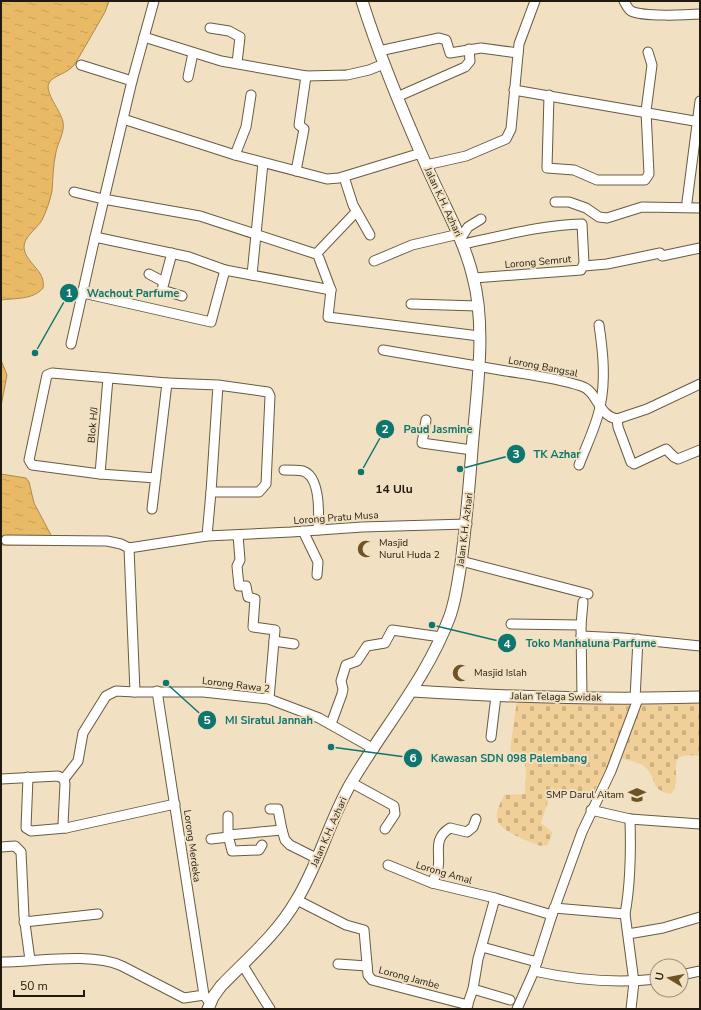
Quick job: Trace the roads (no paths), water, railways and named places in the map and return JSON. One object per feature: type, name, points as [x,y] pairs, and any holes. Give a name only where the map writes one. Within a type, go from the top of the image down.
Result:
[{"type":"street","points":[[71,344],[100,210],[132,81],[154,1]]},
{"type":"street","name":"Jalan K.H. Azhari","points":[[208,1002],[221,986],[286,917],[297,900],[318,859],[352,783],[413,691],[433,656],[451,615],[467,524],[479,366],[478,306],[474,278],[459,235],[444,206],[397,97],[362,1]]},
{"type":"street","points":[[426,165],[466,156],[506,139],[511,129],[521,34],[535,1]]},
{"type":"street","points":[[624,1],[628,9],[636,12],[679,15],[700,14]]},
{"type":"street","points":[[210,28],[230,31],[240,37],[237,63]]},
{"type":"street","points":[[144,37],[193,53],[306,76],[347,75],[370,70],[384,64]]},
{"type":"street","points":[[379,51],[439,38],[446,40],[450,53],[469,49],[490,48],[518,53]]},
{"type":"street","points":[[397,97],[465,67],[470,61],[469,49]]},
{"type":"street","points":[[549,95],[547,168],[574,170],[597,180],[643,181],[647,179],[649,174],[646,111],[652,65],[648,52]]},
{"type":"street","points":[[188,77],[193,53]]},
{"type":"street","points":[[81,65],[132,81]]},
{"type":"street","points":[[296,172],[304,129],[299,125],[306,76]]},
{"type":"street","points":[[514,90],[549,95],[598,105],[646,111],[699,122]]},
{"type":"street","points":[[235,155],[246,127],[251,95]]},
{"type":"street","points":[[687,202],[699,122],[700,101]]},
{"type":"street","points":[[123,119],[235,155],[327,179],[344,177],[421,153]]},
{"type":"street","points":[[252,275],[263,163]]},
{"type":"street","points":[[344,177],[355,209],[370,235]]},
{"type":"street","points":[[74,192],[103,199],[200,216],[316,254],[355,209]]},
{"type":"street","points":[[555,202],[564,201],[575,204],[586,208],[599,217],[607,218],[642,207],[700,208]]},
{"type":"street","points":[[374,261],[412,245],[459,235],[481,219]]},
{"type":"street","name":"Lorong Semrut","points":[[459,235],[527,230],[561,224],[582,224],[584,266],[581,270],[474,278]]},
{"type":"street","points":[[95,237],[190,257],[225,270],[331,290]]},
{"type":"street","points":[[584,266],[607,264],[660,253],[662,256],[700,248]]},
{"type":"street","points":[[172,253],[162,290],[182,296]]},
{"type":"street","points":[[319,258],[331,290],[328,317],[479,336]]},
{"type":"street","points":[[83,293],[211,322],[225,270]]},
{"type":"street","points":[[149,274],[164,282]]},
{"type":"street","points":[[411,304],[478,306]]},
{"type":"street","points":[[579,465],[600,408],[604,371],[603,348],[599,325]]},
{"type":"street","name":"Lorong Bangsal","points":[[383,350],[555,379],[583,386],[592,393],[600,408],[609,416],[618,419]]},
{"type":"street","points":[[156,478],[100,474],[35,466],[29,460],[46,374],[52,373],[167,383],[218,385],[268,392],[270,396],[266,484],[259,492],[210,492]]},
{"type":"street","name":"Blok H/J","points":[[100,474],[108,378]]},
{"type":"street","points":[[152,509],[167,383]]},
{"type":"street","points":[[700,384],[647,409],[618,419],[618,427],[631,462],[634,464],[665,449],[668,449],[674,457],[678,459],[700,450]]},
{"type":"street","points":[[207,536],[218,385]]},
{"type":"street","points":[[426,420],[422,443],[472,450]]},
{"type":"street","points":[[284,470],[303,471],[311,478],[318,498],[318,530]]},
{"type":"street","name":"Lorong Pratu Musa","points":[[129,548],[207,536],[369,526],[467,524]]},
{"type":"street","points":[[304,531],[318,562],[317,575]]},
{"type":"street","points":[[238,535],[240,560],[237,566],[239,586],[246,586],[248,597],[255,599],[253,627],[275,630],[269,699]]},
{"type":"street","points":[[6,540],[107,541],[121,544],[129,548],[135,692]]},
{"type":"street","points":[[461,561],[585,598],[581,624],[582,698]]},
{"type":"street","points":[[512,624],[581,624]]},
{"type":"street","points":[[331,724],[342,694],[343,689],[341,681],[346,666],[357,661],[367,646],[385,643],[392,630],[441,637]]},
{"type":"street","points":[[581,636],[638,639],[700,646]]},
{"type":"street","points":[[517,1009],[536,967],[553,912],[591,810],[611,771],[637,699],[638,639]]},
{"type":"street","points":[[274,641],[294,644]]},
{"type":"street","name":"Lorong Rawa 2","points":[[64,779],[78,761],[82,733],[106,696],[116,691],[203,692],[269,699],[295,708],[331,724],[374,749]]},
{"type":"street","name":"Lorong Merdeka","points":[[157,691],[208,1002]]},
{"type":"street","name":"Jalan Telaga Swidak","points":[[413,691],[496,696],[582,698],[637,699],[700,697]]},
{"type":"street","points":[[700,692],[700,697]]},
{"type":"street","points":[[491,737],[496,696]]},
{"type":"street","points":[[1,779],[58,776],[64,779],[63,824],[66,828]]},
{"type":"street","points":[[28,777],[27,830],[36,831],[66,828],[175,804]]},
{"type":"street","points":[[352,783],[394,806],[395,814],[385,829]]},
{"type":"street","points":[[270,809],[278,809],[283,836],[290,845],[318,859]]},
{"type":"street","points":[[591,810],[630,818],[700,824]]},
{"type":"street","points":[[228,816],[231,850],[234,852],[259,850],[262,845]]},
{"type":"street","points":[[630,818],[630,890],[625,914],[634,982],[631,1009]]},
{"type":"street","points":[[432,883],[438,867],[437,848],[444,835],[450,828],[467,832],[473,827],[476,819]]},
{"type":"street","points":[[211,839],[282,830]]},
{"type":"street","points":[[1,847],[15,846],[21,852],[24,922],[30,960]]},
{"type":"street","name":"Lorong Amal","points":[[388,865],[432,883],[553,912],[625,914]]},
{"type":"street","points":[[467,1007],[474,989],[482,947],[495,898]]},
{"type":"street","name":"Lorong Jambe","points":[[297,900],[346,925],[364,930],[368,975],[372,980],[467,1007]]},
{"type":"street","points":[[24,922],[98,914]]},
{"type":"street","points":[[628,934],[663,928],[700,917]]},
{"type":"street","points":[[482,947],[573,979],[634,982],[649,980]]},
{"type":"street","points":[[1,962],[70,959],[111,962],[122,966],[184,998],[208,1002]]},
{"type":"street","points":[[242,964],[270,1009]]},
{"type":"street","points":[[338,964],[368,966]]},
{"type":"street","points":[[689,973],[700,971]]},
{"type":"street","points":[[474,989],[510,1000]]},
{"type":"water","points":[[1,1],[109,1],[105,12],[75,64],[69,70],[53,78],[48,87],[62,118],[63,130],[55,157],[52,191],[49,202],[42,220],[24,244],[28,258],[42,276],[43,288],[39,292],[29,297],[1,300]]},
{"type":"water","points":[[1,360],[7,375],[1,406]]},
{"type":"water","points":[[1,474],[26,478],[29,482],[34,503],[51,535],[52,539],[49,545],[1,545]]},
{"type":"place","name":"Wachout Parfume","points":[[35,353]]},
{"type":"place","name":"TK Azhar","points":[[460,469]]},
{"type":"place","name":"Paud Jasmine","points":[[361,472]]},
{"type":"place","name":"Masjid Nurul Huda 2","points":[[366,549]]},
{"type":"place","name":"Toko Manhaluna Parfume","points":[[432,625]]},
{"type":"place","name":"Masjid Islah","points":[[461,673]]},
{"type":"place","name":"MI Siratul Jannah","points":[[166,683]]},
{"type":"place","name":"Kawasan SDN 098 Palembang","points":[[331,747]]},
{"type":"place","name":"SMP Darul Aitam","points":[[637,795]]},
{"type":"district","name":"14 Ulu","points":[[394,489]]}]
